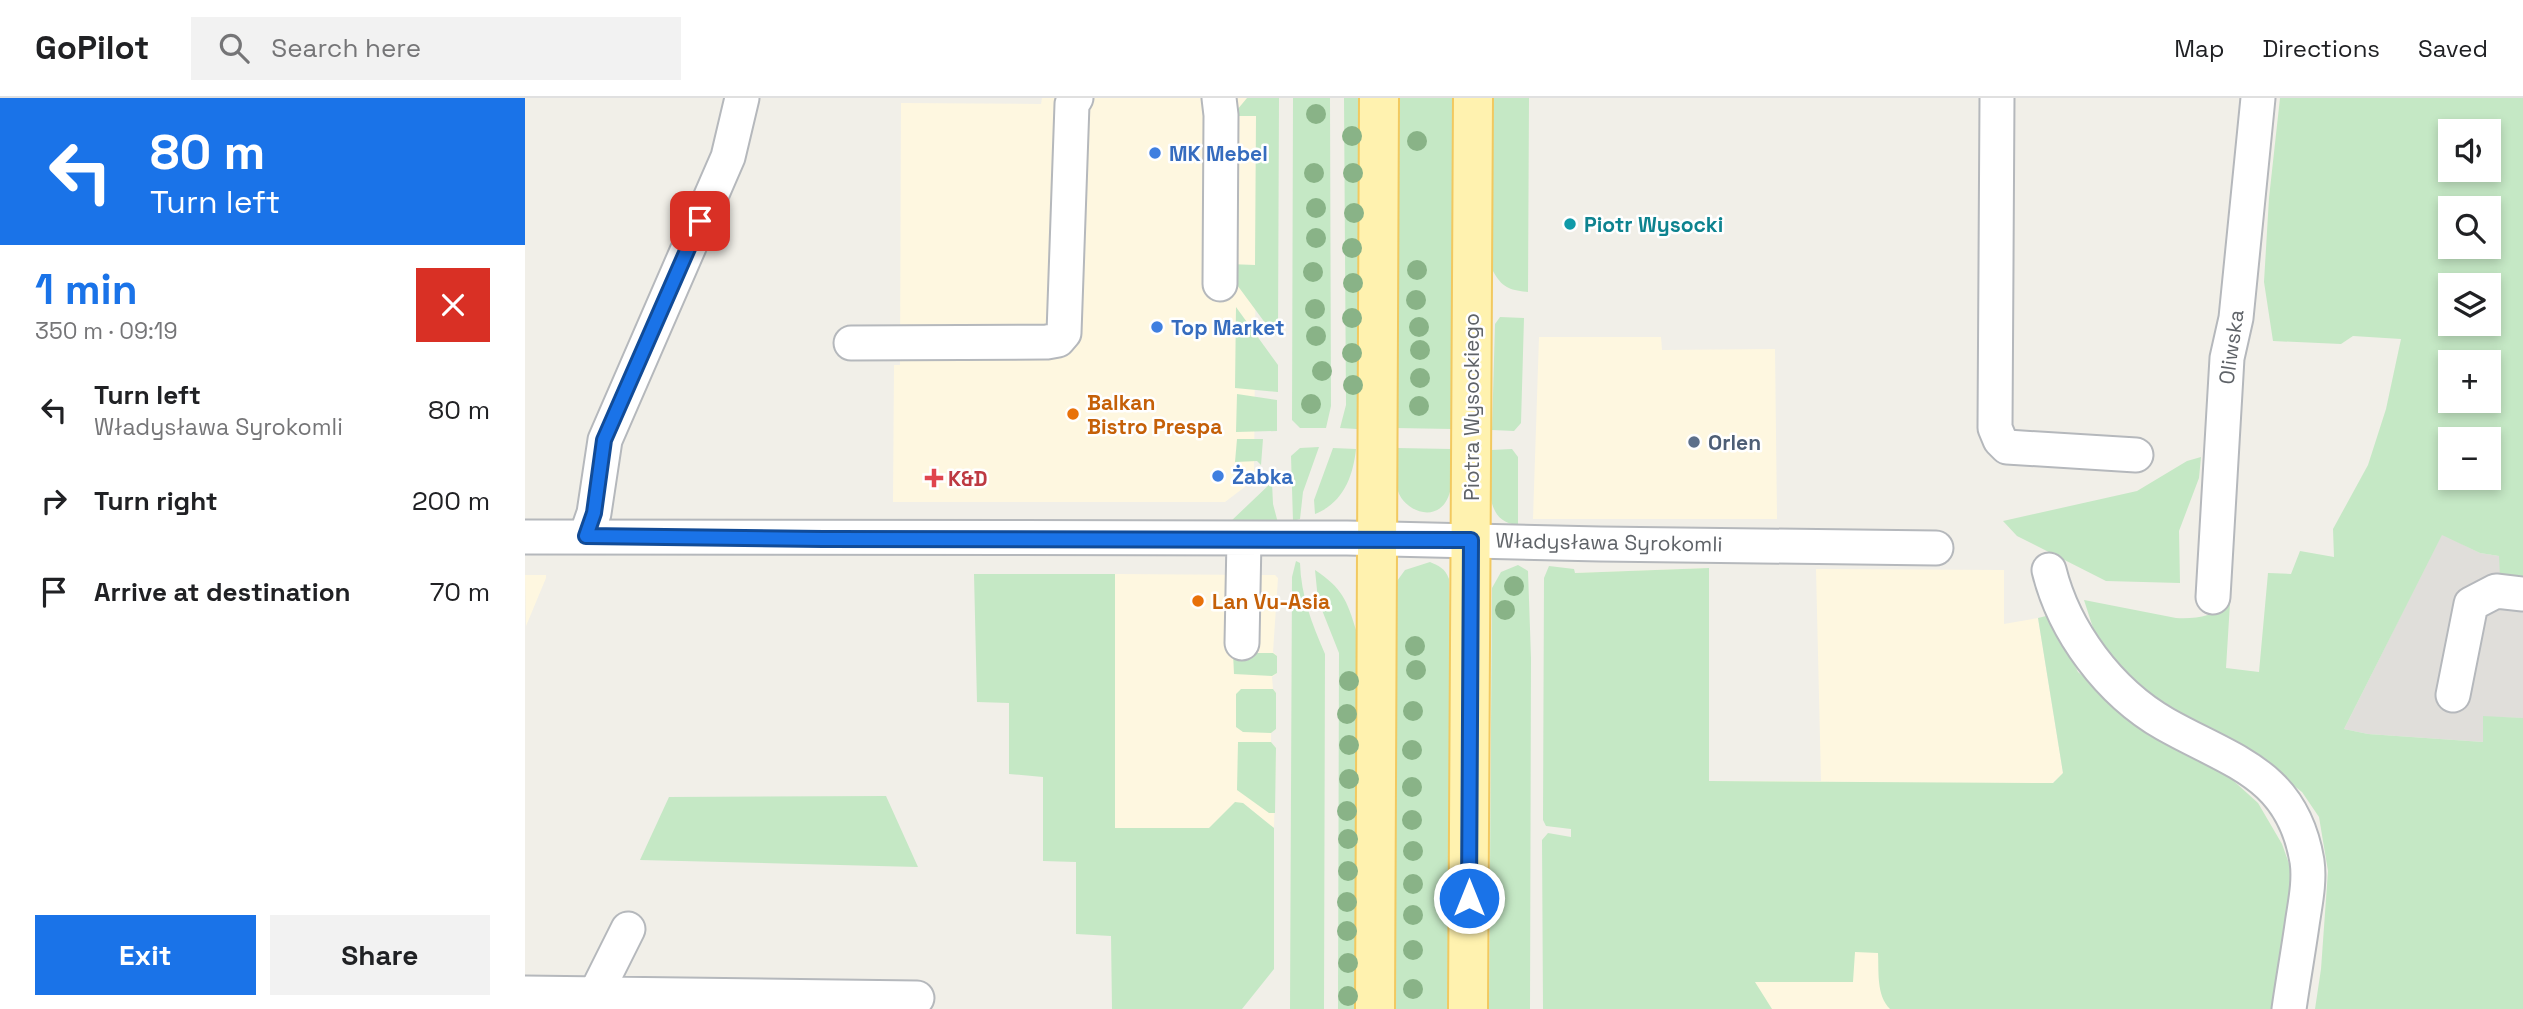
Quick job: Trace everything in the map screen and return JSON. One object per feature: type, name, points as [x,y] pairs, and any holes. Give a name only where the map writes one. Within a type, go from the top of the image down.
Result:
[{"type":"main road","points":[[1375,1009],[1379,98]]},
{"type":"main road","name":"Piotra Wysockiego","points":[[1468,1009],[1473,98]]},
{"type":"street","points":[[586,536],[594,513],[604,440],[728,157],[743,98]]},
{"type":"street","points":[[851,343],[1058,340],[1064,333],[1072,104],[1076,98]]},
{"type":"street","points":[[1219,98],[1220,284]]},
{"type":"street","points":[[1997,98],[1995,428],[2000,440],[2007,447],[2136,455]]},
{"type":"street","name":"Oliwska","points":[[2213,597],[2227,358],[2236,318],[2258,98]]},
{"type":"street","name":"Władysława Syrokomli","points":[[525,537],[1377,538],[1936,548]]},
{"type":"street","points":[[1242,643],[1244,539]]},
{"type":"street","points":[[2049,570],[2055,593],[2068,621],[2094,661],[2127,695],[2163,723],[2217,750],[2257,775],[2284,800],[2299,827],[2307,864],[2307,887],[2289,1009]]},
{"type":"street","points":[[2453,695],[2471,604],[2496,592],[2523,594]]},
{"type":"street","points":[[595,995],[628,929]]},
{"type":"street","points":[[525,993],[917,998]]},
{"type":"shaded area","points":[[1042,98],[1257,98],[1254,480],[1225,502],[893,502],[894,365],[900,365],[901,103],[1041,104]]},
{"type":"shaded area","points":[[1539,337],[1661,337],[1662,350],[1775,349],[1777,519],[1533,519]]},
{"type":"shaded area","points":[[2442,534],[2480,553],[2499,556],[2523,580],[2523,718],[2483,717],[2483,742],[2368,734],[2344,729]]},
{"type":"shaded area","points":[[1709,568],[1708,781],[1821,781],[1816,569],[2004,570],[2004,624],[2038,618],[2063,773],[2053,783],[2071,1009],[1570,1009],[1575,573]]},
{"type":"shaded area","points":[[1115,574],[1275,575],[1278,578],[1273,652],[1277,656],[1277,673],[1272,677],[1276,693],[1276,729],[1271,733],[1271,742],[1276,748],[1274,828],[1243,803],[1209,828],[1115,829]]},
{"type":"shaded area","points":[[525,575],[546,575],[526,626]]},
{"type":"green space","points":[[1247,98],[1279,98],[1278,335],[1274,335],[1229,274],[1229,264],[1255,265],[1256,116],[1232,116]]},
{"type":"green space","points":[[1293,98],[1330,98],[1331,406],[1326,428],[1300,428],[1292,420]]},
{"type":"green space","points":[[1344,98],[1360,98],[1357,429],[1340,428],[1346,405]]},
{"type":"green space","points":[[1399,98],[1453,98],[1452,429],[1396,428]]},
{"type":"green space","points":[[1493,98],[1529,98],[1528,292],[1507,287],[1493,271]]},
{"type":"green space","points":[[2280,98],[2523,98],[2523,580],[2500,578],[2499,556],[2480,553],[2442,535],[2344,729],[2368,734],[2483,742],[2483,716],[2523,718],[2523,1009],[2315,1009],[2321,969],[2328,871],[2319,817],[2302,792],[2264,763],[2149,696],[2117,665],[2094,631],[2084,600],[2176,618],[2211,614],[2230,603],[2226,668],[2259,672],[2268,573],[2291,574],[2300,551],[2334,557],[2333,529],[2368,465],[2386,409],[2401,339],[2353,336],[2341,344],[2273,341],[2264,282],[2269,198]]},
{"type":"green space","points":[[1236,307],[1278,365],[1278,392],[1235,388]]},
{"type":"green space","points":[[1500,317],[1524,318],[1521,423],[1514,431],[1492,430],[1495,324]]},
{"type":"green space","points":[[1237,394],[1277,400],[1277,431],[1236,432]]},
{"type":"green space","points":[[1237,439],[1263,439],[1261,465],[1257,461],[1235,462]]},
{"type":"green space","points":[[1319,447],[1303,492],[1300,519],[1293,521],[1291,456],[1300,448]]},
{"type":"green space","points":[[1333,448],[1356,449],[1352,469],[1339,496],[1315,514],[1314,500]]},
{"type":"green space","points":[[1397,448],[1451,449],[1450,491],[1439,509],[1432,512],[1417,510],[1410,507],[1399,495]]},
{"type":"green space","points":[[1512,449],[1518,457],[1518,525],[1506,522],[1498,516],[1493,507],[1490,485],[1491,450]]},
{"type":"green space","points":[[2201,457],[2199,478],[2179,531],[2180,583],[2106,581],[2017,536],[2003,521],[2137,491],[2187,461]]},
{"type":"green space","points":[[1272,482],[1273,504],[1278,523],[1229,523]]},
{"type":"green space","points":[[1296,561],[1300,563],[1308,610],[1325,654],[1324,1009],[1290,1009],[1292,577]]},
{"type":"green space","points":[[1430,562],[1444,570],[1449,579],[1450,1009],[1394,1009],[1397,581],[1405,570]]},
{"type":"green space","points":[[1518,565],[1528,571],[1531,658],[1530,1009],[1489,1009],[1492,588],[1501,572]]},
{"type":"green space","points":[[1549,566],[1574,569],[1575,573],[1709,568],[1709,781],[2053,783],[2063,773],[2038,618],[2050,615],[2078,672],[2114,702],[2226,774],[2258,803],[2282,844],[2296,883],[2276,1009],[1890,1009],[1880,990],[1878,953],[1855,952],[1853,982],[1755,982],[1772,1009],[1543,1009],[1542,840],[1548,833],[1571,837],[1571,829],[1546,826],[1543,820],[1544,578]]},
{"type":"green space","points":[[1315,570],[1332,583],[1342,596],[1356,630],[1356,1009],[1338,1009],[1339,653],[1318,600]]},
{"type":"green space","points":[[974,574],[1115,574],[1115,828],[1209,828],[1235,802],[1243,803],[1274,828],[1274,969],[1242,1009],[1112,1009],[1111,936],[1076,934],[1076,862],[1043,861],[1043,777],[1009,774],[1009,703],[977,702]]},
{"type":"green space","points":[[1233,653],[1273,653],[1277,656],[1277,673],[1272,676],[1234,674]]},
{"type":"green space","points":[[1241,689],[1273,689],[1276,693],[1276,729],[1271,733],[1243,732],[1236,727],[1236,694]]},
{"type":"green space","points":[[1238,742],[1271,742],[1276,748],[1275,813],[1269,813],[1237,790]]},
{"type":"green space","points":[[886,796],[918,867],[640,860],[669,797]]},
{"type":"place","name":"MK Mebel","points":[[1155,153]]},
{"type":"place","name":"Piotr Wysocki","points":[[1570,224]]},
{"type":"place","name":"Top Market","points":[[1157,327]]},
{"type":"place","name":"Balkan Bistro Prespa","points":[[1073,414]]},
{"type":"place","name":"Orlen","points":[[1694,442]]},
{"type":"place","name":"Żabka","points":[[1218,476]]},
{"type":"place","name":"K&D","points":[[934,478]]},
{"type":"place","name":"Lan Vu-Asia","points":[[1198,601]]},
{"type":"route","points":[[700,221],[604,440],[594,513],[586,536],[1471,540],[1469,898]]}]
